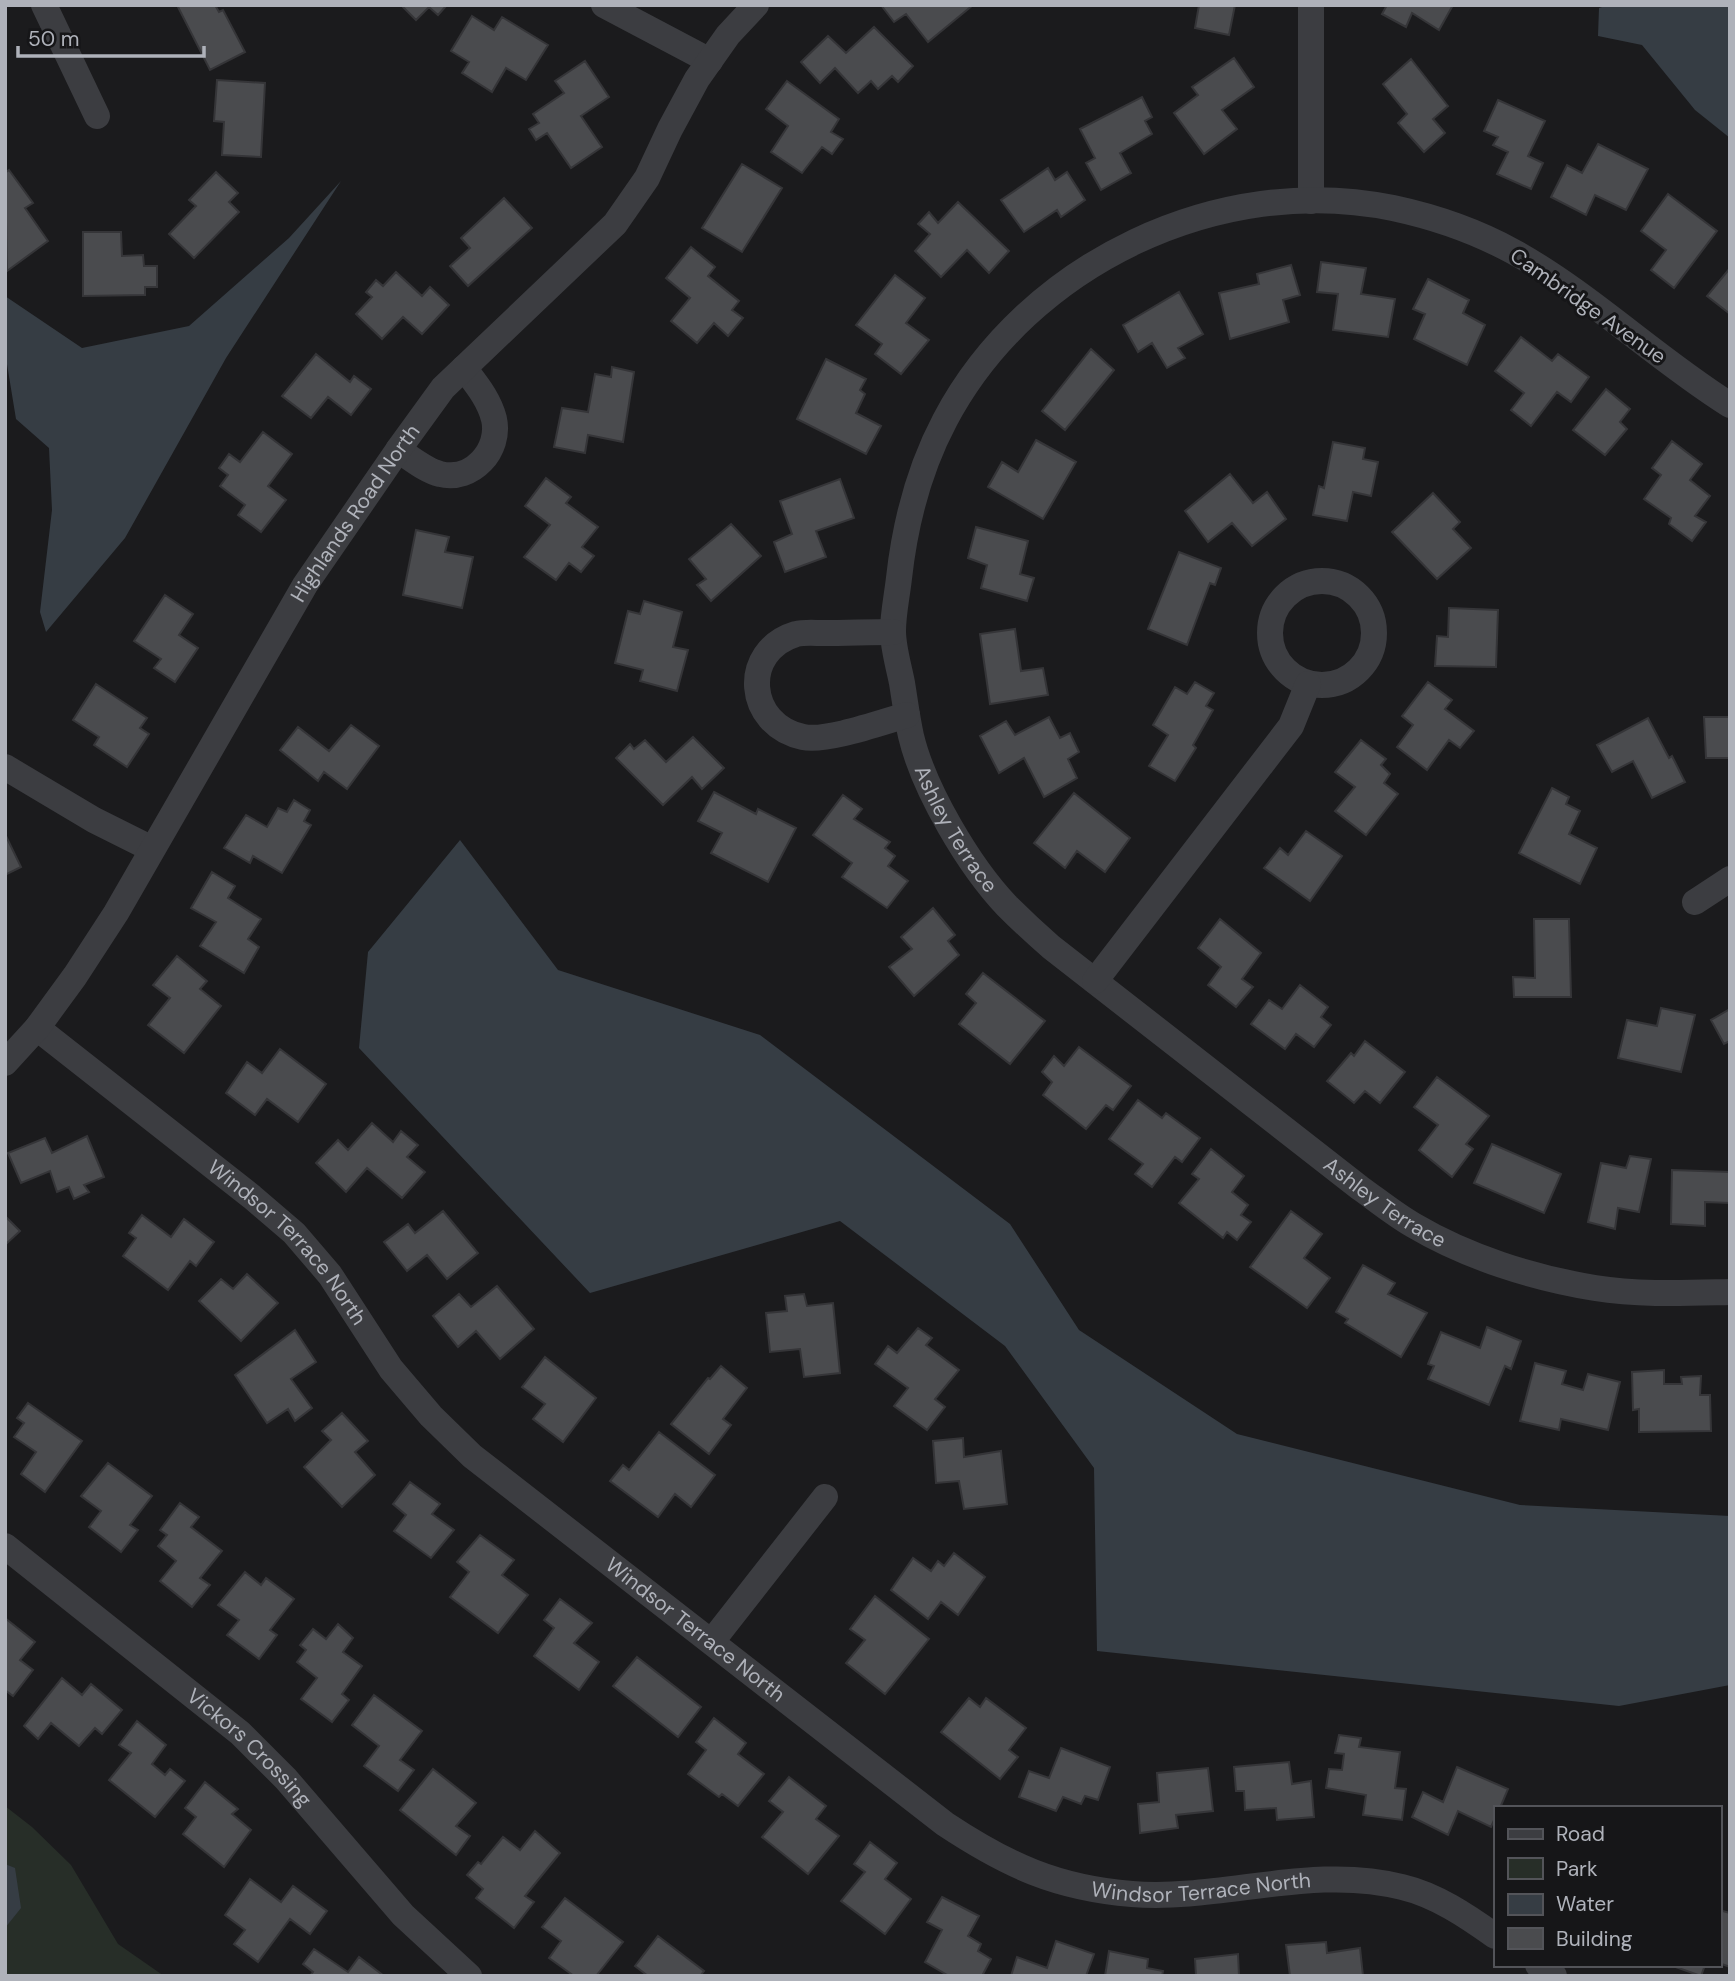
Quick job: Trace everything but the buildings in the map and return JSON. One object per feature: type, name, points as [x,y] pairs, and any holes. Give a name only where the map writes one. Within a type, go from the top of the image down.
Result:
[{"type":"street","points":[[44,5],[97,116]]},
{"type":"street","points":[[604,5],[710,61]]},
{"type":"street","name":"Highlands Road North","points":[[5,1063],[37,1028],[116,913],[305,585],[398,450],[443,388],[615,224],[647,178],[670,129],[710,61],[728,35],[755,5]]},
{"type":"street","points":[[1311,5],[1311,201]]},
{"type":"street","name":"Cambridge Avenue","points":[[893,632],[902,544],[918,481],[945,419],[980,365],[1025,315],[1076,275],[1132,242],[1194,218],[1260,204],[1325,200],[1391,207],[1454,224],[1514,252],[1569,288],[1698,385],[1730,405]]},
{"type":"street","points":[[398,450],[439,474],[456,475],[471,471],[486,456],[494,440],[495,421],[488,401],[464,368]]},
{"type":"street","points":[[893,632],[798,634],[778,643],[764,660],[755,681],[758,699],[767,718],[784,730],[804,738],[830,736],[907,715]]},
{"type":"street","name":"Ashley Terrace","points":[[893,632],[912,739],[934,798],[966,853],[1005,904],[1051,947],[1360,1188],[1413,1225],[1472,1254],[1534,1275],[1597,1288],[1662,1293],[1730,1293]]},
{"type":"street","points":[[1096,981],[1291,726],[1308,684]]},
{"type":"street","points":[[5,767],[94,820],[152,849]]},
{"type":"street","points":[[1695,902],[1730,879]]},
{"type":"street","name":"Windsor Terrace North","points":[[37,1028],[294,1233],[330,1275],[391,1369],[431,1416],[472,1456],[713,1640],[946,1824],[988,1852],[1032,1873],[1081,1887],[1132,1894],[1180,1894],[1362,1879],[1403,1887],[1441,1902],[1494,1935]]},
{"type":"street","points":[[713,1640],[825,1497]]},
{"type":"street","name":"Vickors Crossing","points":[[5,1546],[240,1733],[286,1779],[403,1914],[469,1976]]},
{"type":"green space","points":[[5,1806],[32,1827],[71,1865],[118,1944],[164,1976],[5,1976]]},
{"type":"water","points":[[1608,5],[1730,5],[1730,138],[1695,110],[1642,45],[1598,36],[1599,8]]},
{"type":"water","points":[[341,181],[226,358],[125,538],[46,632],[40,612],[52,510],[49,448],[16,419],[5,352],[5,296],[82,348],[189,326],[289,238]]},
{"type":"water","points":[[460,840],[558,970],[760,1035],[1010,1224],[1079,1330],[1237,1434],[1520,1505],[1730,1516],[1730,1685],[1619,1706],[1097,1651],[1094,1468],[1005,1346],[840,1221],[590,1293],[359,1048],[368,952]]},
{"type":"water","points":[[5,1864],[15,1868],[21,1908],[5,1928]]}]
